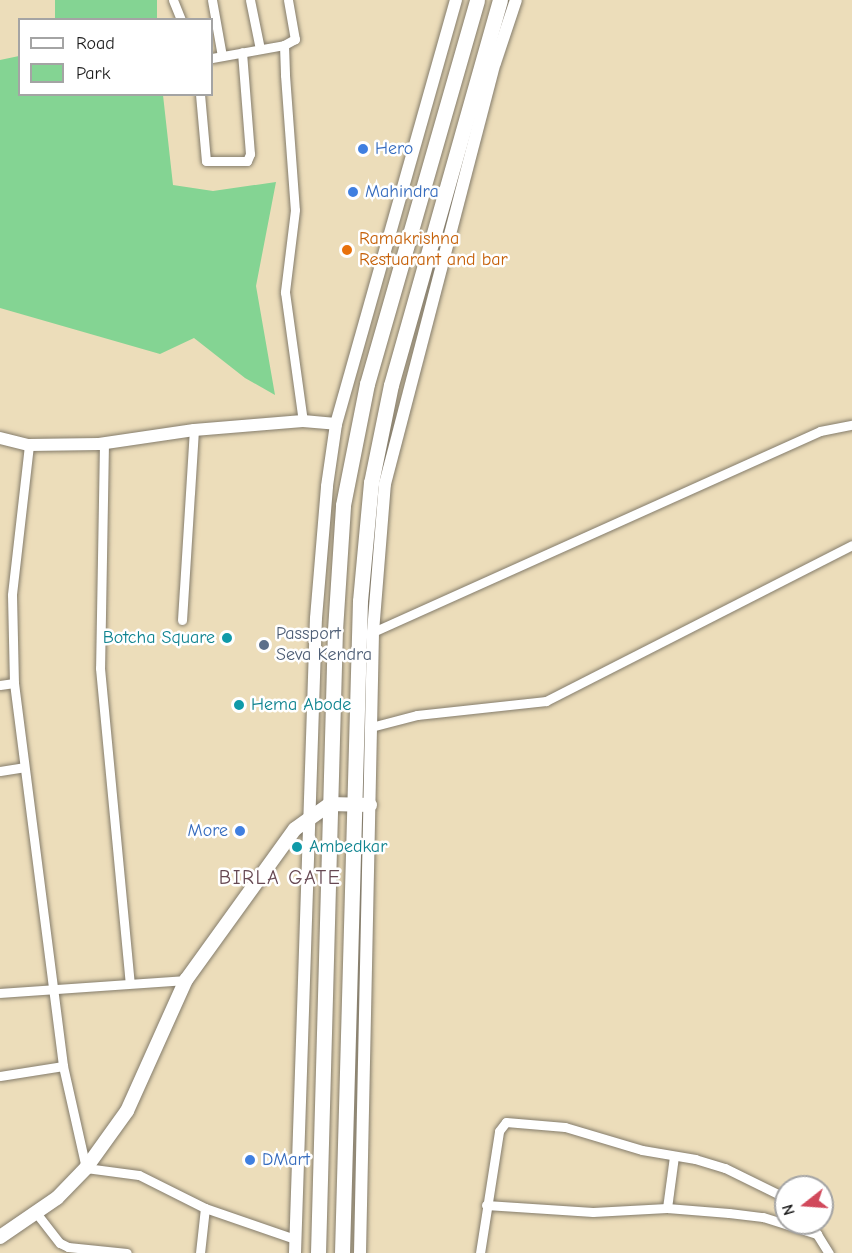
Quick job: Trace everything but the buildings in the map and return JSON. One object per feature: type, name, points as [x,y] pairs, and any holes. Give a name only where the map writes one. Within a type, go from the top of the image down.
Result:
[{"type":"main road","points":[[318,1253],[335,630],[343,505],[367,384],[477,0]]},
{"type":"main road","points":[[342,1253],[362,805],[360,600],[371,483],[391,386],[500,0]]},
{"type":"main road","points":[[0,1238],[37,1214],[86,1168],[127,1111],[186,980],[279,847],[312,814],[330,804],[362,805]]},
{"type":"street","points":[[173,0],[180,18]]},
{"type":"street","points":[[212,0],[222,56]]},
{"type":"street","points":[[250,0],[260,49]]},
{"type":"street","points":[[213,58],[284,45],[295,39],[288,0]]},
{"type":"street","points":[[295,1253],[312,814],[316,618],[336,424],[456,0]]},
{"type":"street","points":[[360,1253],[362,805],[371,726],[373,632],[385,484],[495,63],[516,0]]},
{"type":"street","points":[[284,45],[295,210],[285,292],[303,421]]},
{"type":"street","points":[[200,96],[206,161],[247,161],[250,154],[242,52]]},
{"type":"street","points":[[0,438],[29,445],[104,443],[194,430],[303,421],[336,424]]},
{"type":"street","points":[[373,632],[820,430],[852,425]]},
{"type":"street","points":[[182,620],[194,430]]},
{"type":"street","points":[[104,443],[100,668],[130,982]]},
{"type":"street","points":[[29,445],[12,595],[14,683],[63,1066],[86,1168],[139,1175],[205,1208],[295,1239]]},
{"type":"street","points":[[371,726],[417,715],[546,700],[852,545]]},
{"type":"street","points":[[0,684],[14,683]]},
{"type":"street","points":[[0,771],[24,767]]},
{"type":"street","points":[[0,993],[53,986],[186,980]]},
{"type":"street","points":[[0,1076],[63,1066]]},
{"type":"street","points":[[480,1253],[486,1205],[500,1131],[506,1122],[565,1127],[724,1168],[774,1192]]},
{"type":"street","points":[[667,1208],[675,1156]]},
{"type":"street","points":[[486,1205],[593,1212],[667,1208],[763,1217],[774,1220]]},
{"type":"street","points":[[200,1253],[205,1208]]},
{"type":"street","points":[[37,1214],[60,1243],[68,1247],[127,1253]]},
{"type":"street","points":[[818,1235],[829,1253]]},
{"type":"green space","points":[[55,0],[157,0],[157,18],[55,18]]},
{"type":"green space","points":[[18,56],[18,96],[163,96],[173,185],[213,191],[276,182],[256,286],[275,395],[245,378],[194,338],[160,354],[0,308],[0,60]]},
{"type":"place","name":"Hero","points":[[363,149]]},
{"type":"place","name":"Mahindra","points":[[353,192]]},
{"type":"place","name":"Ramakrishna Restuarant and bar","points":[[347,250]]},
{"type":"place","name":"Botcha Square","points":[[227,638]]},
{"type":"place","name":"Passport Seva Kendra","points":[[264,645]]},
{"type":"place","name":"Hema Abode","points":[[239,705]]},
{"type":"place","name":"More","points":[[240,831]]},
{"type":"place","name":"Ambedkar","points":[[297,847]]},
{"type":"place","name":"DMart","points":[[250,1160]]},
{"type":"district","name":"BIRLA GATE","points":[[280,877]]}]
